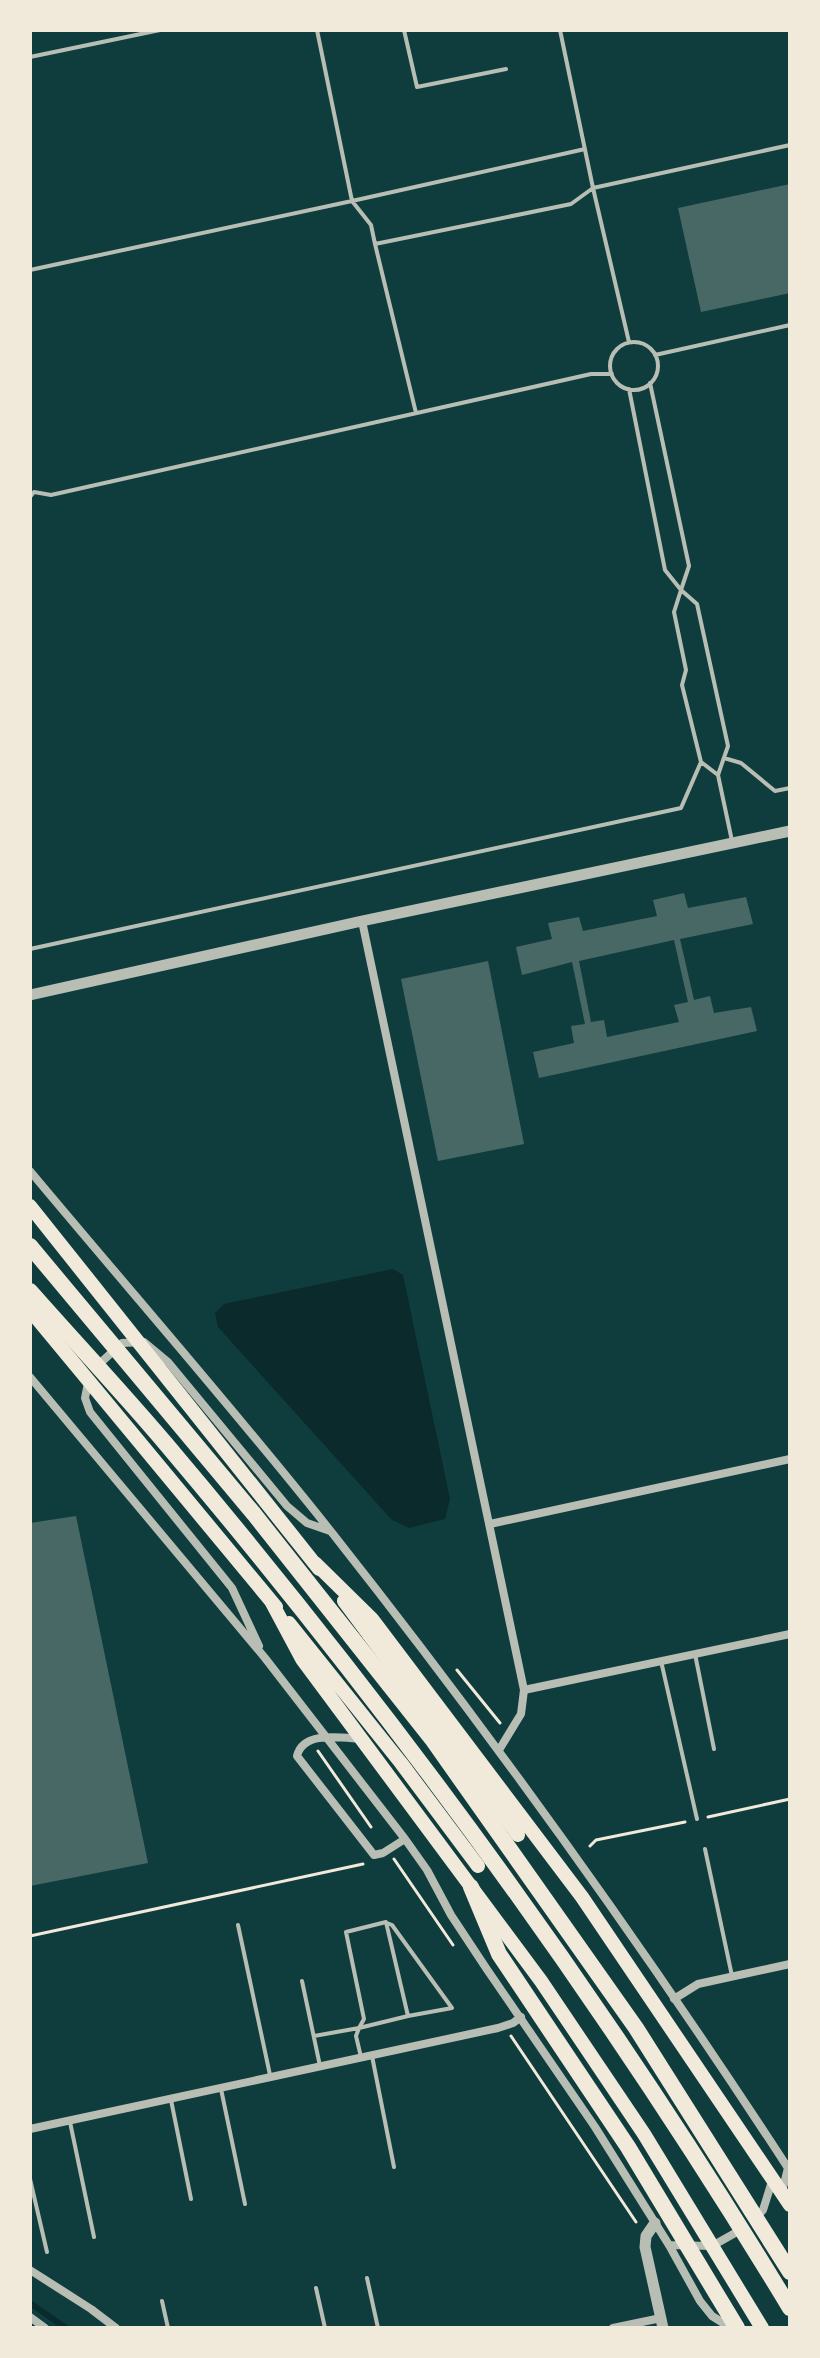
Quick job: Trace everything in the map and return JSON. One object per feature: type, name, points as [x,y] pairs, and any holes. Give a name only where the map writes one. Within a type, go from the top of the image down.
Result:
[{"type":"highway","points":[[30,1206],[315,1563],[518,1835]]},
{"type":"highway","points":[[33,1248],[254,1514],[432,1739],[636,2028],[790,2272]]},
{"type":"highway","points":[[30,1291],[165,1442],[279,1582],[439,1788],[617,2034],[790,2308]]},
{"type":"highway","points":[[30,1310],[338,1682],[478,1866]]},
{"type":"highway","points":[[315,1563],[372,1619],[582,1897],[786,2198]]},
{"type":"highway","points":[[271,1601],[302,1659],[541,1981],[644,2134],[762,2328]]},
{"type":"highway","points":[[471,1887],[499,1954],[628,2147],[737,2328]]},
{"type":"street","points":[[30,995],[790,831]]},
{"type":"street","points":[[362,921],[524,1690],[521,1714],[511,1735],[499,1750]]},
{"type":"street","points":[[30,1171],[331,1532],[499,1750],[593,1879],[789,2170],[786,2198]]},
{"type":"street","points":[[265,1658],[232,1588],[211,1558],[90,1412],[85,1386],[92,1370],[122,1343],[144,1342],[168,1362],[287,1506],[307,1523],[331,1532]]},
{"type":"street","points":[[30,1377],[265,1658],[405,1839],[427,1870],[451,1915],[595,2127],[700,2301],[712,2316],[731,2328]]},
{"type":"street","points":[[490,1524],[790,1459]]},
{"type":"street","points":[[524,1690],[790,1634]]},
{"type":"street","points":[[363,1739],[310,1740],[299,1749],[297,1756],[374,1855],[388,1851],[405,1839]]},
{"type":"street","points":[[582,1897],[593,1879]]},
{"type":"street","points":[[674,1999],[698,1984],[790,1964]]},
{"type":"street","points":[[30,2129],[505,2026],[521,2017]]},
{"type":"street","points":[[669,2245],[712,2246],[725,2240],[763,2210],[773,2178]]},
{"type":"street","points":[[613,2328],[662,2323],[645,2247],[646,2236],[655,2223]]},
{"type":"street","points":[[30,2270],[116,2328]]},
{"type":"street","points":[[30,2317],[45,2328]]},
{"type":"lane","points":[[30,57],[160,30]]},
{"type":"lane","points":[[317,30],[352,201],[371,225],[416,413]]},
{"type":"lane","points":[[404,30],[417,87],[506,69]]},
{"type":"lane","points":[[560,30],[629,342]]},
{"type":"lane","points":[[375,244],[571,204],[593,188],[790,145]]},
{"type":"lane","points":[[30,270],[585,149]]},
{"type":"lane","points":[[655,355],[790,325]]},
{"type":"lane","points":[[629,342],[644,344],[655,355],[657,370],[650,383],[636,389],[622,386],[612,374],[613,354],[629,342]]},
{"type":"lane","points":[[30,484],[32,494],[51,495],[591,374],[612,374]]},
{"type":"lane","points":[[30,949],[681,808],[701,762],[682,685],[686,670],[674,612],[689,566],[650,383]]},
{"type":"lane","points":[[629,389],[665,570],[697,604],[728,746],[718,775],[733,843]]},
{"type":"lane","points":[[724,758],[741,763],[775,791],[790,788]]},
{"type":"lane","points":[[701,762],[718,775]]},
{"type":"lane","points":[[695,1654],[714,1749]]},
{"type":"lane","points":[[661,1661],[697,1819]]},
{"type":"lane","points":[[705,1849],[733,1976]]},
{"type":"lane","points":[[386,1922],[408,2016]]},
{"type":"lane","points":[[314,2036],[359,2028],[452,2008],[392,1925],[386,1922],[346,1932],[364,2019],[359,2028],[356,2036],[361,2057]]},
{"type":"lane","points":[[238,1925],[271,2077]]},
{"type":"lane","points":[[302,1981],[320,2066]]},
{"type":"lane","points":[[372,2055],[394,2167]]},
{"type":"lane","points":[[221,2088],[245,2204]]},
{"type":"lane","points":[[170,2098],[191,2199]]},
{"type":"lane","points":[[69,2120],[94,2237]]},
{"type":"lane","points":[[30,2179],[47,2252]]},
{"type":"lane","points":[[367,2278],[378,2328]]},
{"type":"lane","points":[[316,2288],[325,2328]]},
{"type":"lane","points":[[162,2301],[168,2328]]},
{"type":"path","points":[[452,1664],[511,1735]]},
{"type":"path","points":[[310,1740],[455,1948]]},
{"type":"path","points":[[30,1936],[365,1863]]},
{"type":"path","points":[[505,2026],[646,2236]]},
{"type":"water","points":[[393,1269],[403,1275],[450,1499],[445,1519],[409,1528],[392,1520],[218,1327],[215,1313],[224,1304]]},
{"type":"building","points":[[790,184],[790,293],[701,312],[678,208]]},
{"type":"building","points":[[684,893],[688,908],[746,897],[753,924],[680,939],[694,1000],[710,996],[714,1013],[751,1007],[757,1031],[539,1078],[533,1052],[574,1043],[571,1026],[585,1024],[572,962],[522,975],[516,947],[552,939],[548,923],[579,917],[583,931],[657,916],[653,900]],"holes":[[[674,940],[688,1002],[674,1005],[679,1022],[607,1037],[604,1020],[591,1022],[579,961]]]},
{"type":"building","points":[[488,961],[524,1144],[438,1161],[401,979]]},
{"type":"building","points":[[76,1516],[148,1863],[30,1886],[30,1523]]},
{"type":"waterway","points":[[30,2303],[66,2328]]}]
